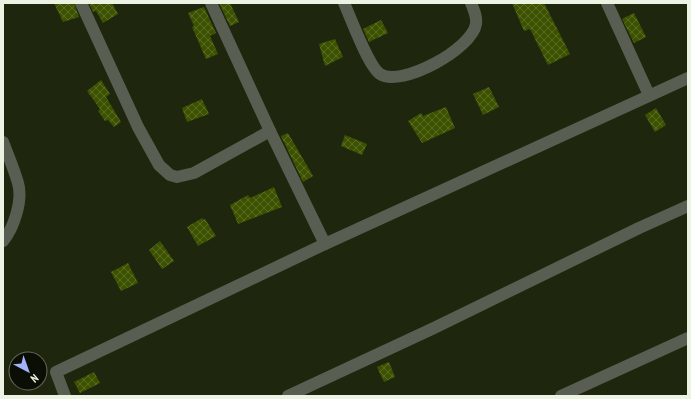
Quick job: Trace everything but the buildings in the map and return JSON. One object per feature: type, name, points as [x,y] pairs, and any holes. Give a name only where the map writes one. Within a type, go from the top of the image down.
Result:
[{"type":"street","points":[[81,3],[138,127],[159,165],[170,175],[177,177],[194,173],[270,131]]},
{"type":"street","points":[[212,3],[270,131],[325,244]]},
{"type":"street","points":[[344,3],[371,63],[378,73],[385,76],[394,77],[415,72],[454,52],[474,29],[475,15],[471,3]]},
{"type":"street","points":[[607,3],[649,95]]},
{"type":"street","points":[[65,396],[56,372],[325,244],[688,78]]},
{"type":"street","points":[[3,142],[19,184],[19,199],[15,217],[3,241]]},
{"type":"street","points":[[288,396],[434,328],[638,228],[688,206]]},
{"type":"street","points":[[561,396],[688,338]]}]
